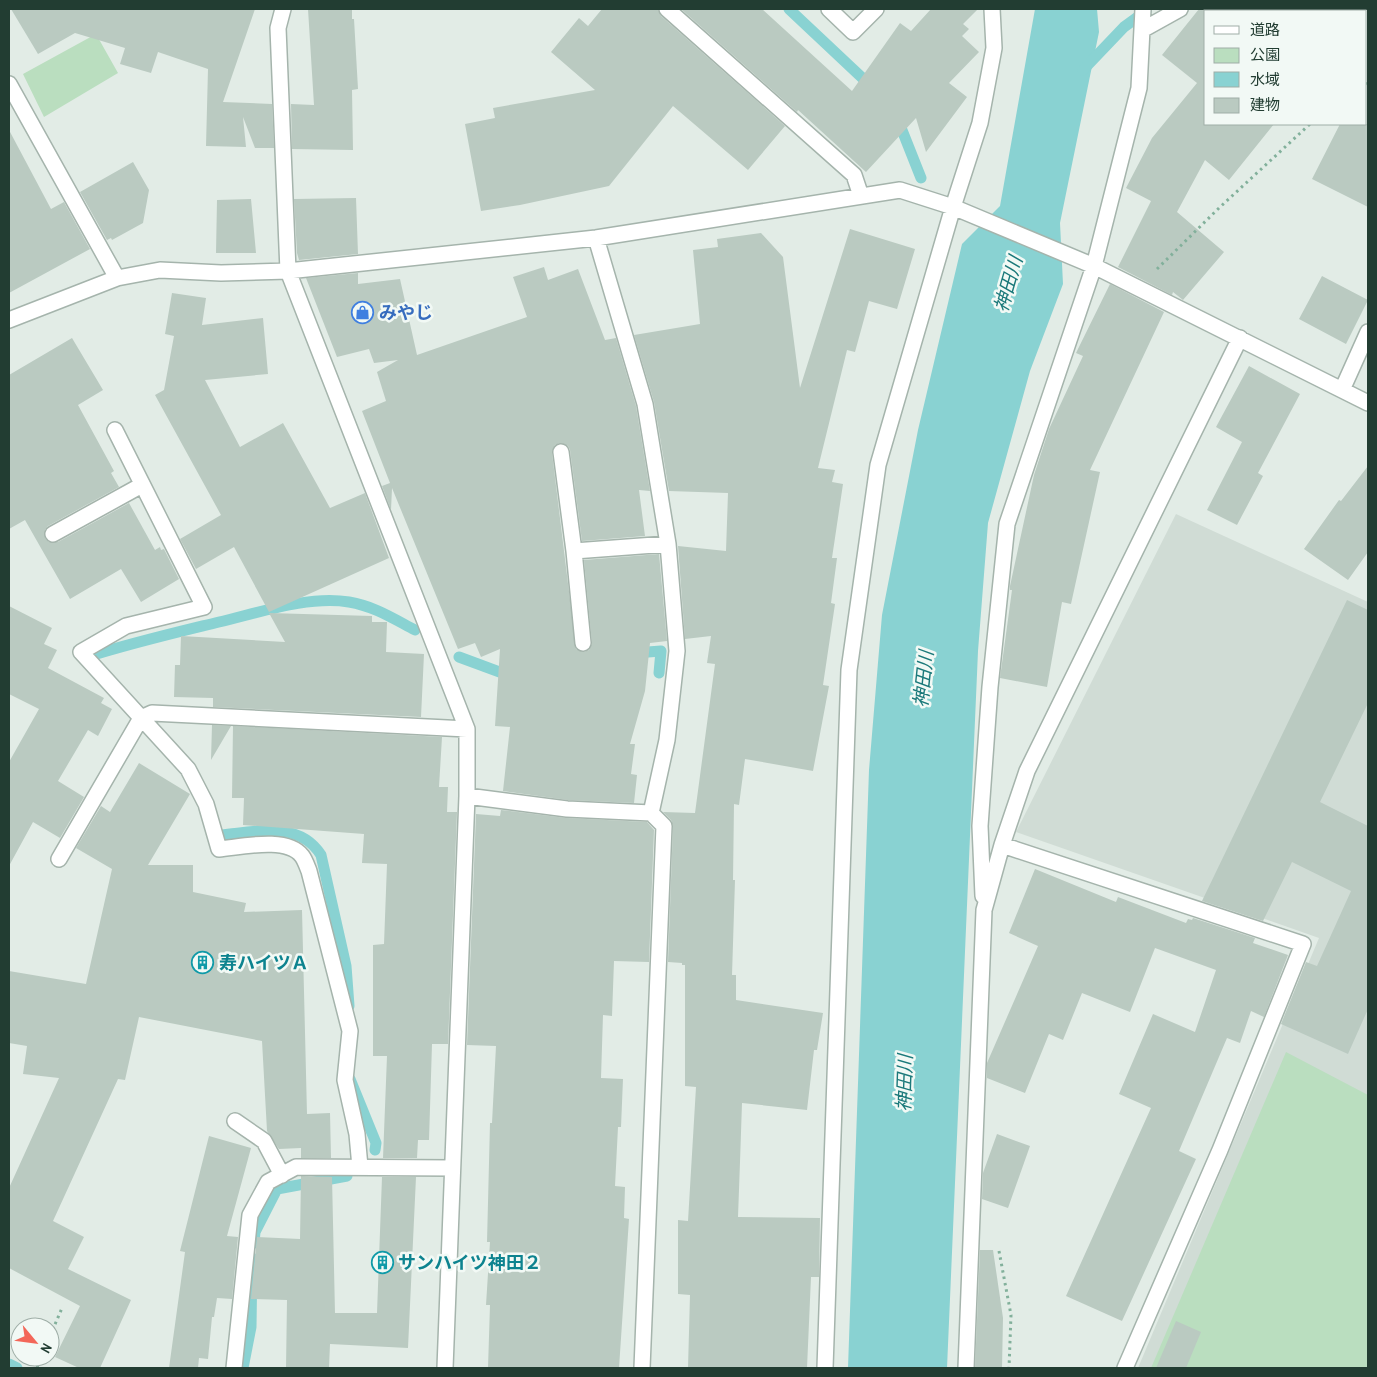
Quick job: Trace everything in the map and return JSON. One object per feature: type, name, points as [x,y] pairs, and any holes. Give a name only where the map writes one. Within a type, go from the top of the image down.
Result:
[{"type":"street","points":[[283,9],[278,28],[288,271],[467,729],[467,796],[446,1368]]},
{"type":"street","points":[[667,9],[854,175],[861,196]]},
{"type":"street","points":[[829,9],[853,32],[876,9]]},
{"type":"street","points":[[824,1368],[849,670],[878,465],[959,210],[980,123],[994,48],[992,9]]},
{"type":"street","points":[[966,1368],[984,910],[980,826],[990,687],[1008,524],[1094,266],[1139,88],[1143,19],[1180,9]]},
{"type":"street","points":[[9,84],[117,278]]},
{"type":"street","points":[[9,320],[117,278],[160,270],[220,273],[288,271],[596,238],[900,190],[959,210],[1094,266],[1368,403]]},
{"type":"street","points":[[596,238],[646,404],[668,544],[677,651],[666,740],[652,813]]},
{"type":"street","points":[[1342,390],[1368,332]]},
{"type":"street","points":[[984,910],[1002,845],[1027,771],[1240,338]]},
{"type":"street","points":[[115,430],[204,607],[126,626],[80,652],[188,769],[206,804],[219,849],[276,844],[293,849],[302,856],[309,871],[350,1031],[345,1080],[357,1134],[360,1166]]},
{"type":"street","points":[[561,452],[574,551],[583,643]]},
{"type":"street","points":[[53,534],[142,485]]},
{"type":"street","points":[[574,551],[668,544]]},
{"type":"street","points":[[59,859],[141,718],[152,713],[467,729]]},
{"type":"street","points":[[467,796],[567,809],[652,813],[664,826],[642,1368]]},
{"type":"street","points":[[1002,845],[1303,944],[1220,1150],[1125,1368]]},
{"type":"street","points":[[234,1121],[264,1141],[282,1175]]},
{"type":"street","points":[[234,1368],[250,1215],[268,1182],[296,1167],[452,1168]]},
{"type":"path","points":[[1139,287],[1219,208],[1309,125]]},
{"type":"path","points":[[998,1246],[1011,1315],[1009,1368]]},
{"type":"path","points":[[58,1317],[62,1308]]},
{"type":"shaded area","points":[[1176,514],[1368,602],[1368,1368],[1138,1368],[1319,938],[1016,832]]},
{"type":"green space","points":[[96,34],[118,73],[44,117],[23,74]]},
{"type":"green space","points":[[1286,1052],[1368,1095],[1368,1368],[1151,1368]]},
{"type":"water","name":"神田川","points":[[1035,9],[1097,9],[1099,32],[1060,223],[1063,284],[1030,371],[988,523],[978,651],[947,1368],[848,1368],[869,770],[882,615],[918,430],[962,244],[1000,206]]},
{"type":"building","points":[[11,9],[255,9],[223,102],[272,104],[274,148],[255,148],[243,117],[246,147],[206,146],[208,69],[158,52],[151,73],[120,64],[125,48],[75,33],[38,54]]},
{"type":"building","points":[[308,9],[352,9],[358,89],[352,90],[353,150],[292,149],[291,104],[314,105]]},
{"type":"building","points":[[602,9],[658,9],[661,16],[785,126],[748,170],[673,106],[609,186],[520,205],[481,211],[465,124],[495,118],[493,108],[595,90],[551,52],[579,18],[588,26]]},
{"type":"building","points":[[681,9],[762,9],[852,91],[900,23],[911,31],[931,9],[978,9],[963,24],[969,29],[962,36],[979,52],[949,83],[967,97],[926,152],[916,118],[866,172],[798,110],[797,112]]},
{"type":"building","points":[[1199,9],[1206,9],[1204,10],[1204,125],[1273,125],[1229,180],[1205,160],[1177,212],[1224,252],[1183,300],[1173,292],[1172,295],[1118,267],[1151,201],[1126,188],[1152,138],[1197,83],[1162,55]]},
{"type":"building","points":[[1368,124],[1368,207],[1312,179],[1339,125]]},
{"type":"building","points":[[9,130],[51,209],[64,202],[90,249],[9,293]]},
{"type":"building","points":[[133,162],[149,190],[143,223],[112,240],[111,238],[107,240],[80,192]]},
{"type":"building","points":[[356,198],[358,254],[299,260],[294,199]]},
{"type":"building","points":[[251,199],[256,253],[216,253],[217,200]]},
{"type":"building","points":[[850,229],[915,249],[897,309],[869,301],[855,352],[847,350],[818,468],[835,470],[832,482],[843,484],[832,558],[837,558],[831,603],[835,604],[823,685],[829,686],[813,771],[745,759],[739,805],[734,804],[733,880],[735,880],[732,975],[736,975],[736,1000],[823,1013],[817,1050],[814,1050],[807,1110],[742,1103],[738,1217],[820,1218],[819,1277],[811,1277],[807,1368],[688,1368],[690,1295],[678,1294],[678,1220],[688,1221],[696,1087],[685,1086],[685,965],[668,962],[673,826],[671,820],[663,812],[695,813],[715,664],[707,663],[711,636],[685,639],[678,546],[726,551],[728,493],[669,491],[654,402],[634,335],[700,324],[693,250],[718,247],[717,239],[761,233],[783,257],[800,388]]},
{"type":"building","points":[[544,267],[548,280],[578,269],[605,340],[616,338],[636,406],[650,491],[639,490],[645,536],[582,541],[570,450],[568,446],[560,443],[555,445],[552,453],[576,649],[584,652],[589,650],[592,643],[584,560],[659,554],[667,641],[650,643],[645,691],[630,744],[635,744],[631,774],[637,775],[634,803],[568,800],[503,791],[510,727],[495,726],[500,649],[481,657],[475,643],[458,649],[392,488],[391,510],[382,486],[390,483],[362,411],[386,401],[377,372],[398,360],[374,363],[369,349],[337,357],[306,278],[358,273],[358,284],[400,279],[417,355],[527,317],[513,277]]},
{"type":"building","points":[[1322,276],[1368,300],[1346,344],[1299,319]]},
{"type":"building","points":[[1110,284],[1164,312],[1090,470],[1100,472],[1071,604],[1062,602],[1047,687],[1000,678],[1012,590],[1010,590],[1010,586],[1034,475],[1049,429],[1083,356],[1076,353]]},
{"type":"building","points":[[172,293],[206,298],[202,325],[263,318],[268,374],[205,380],[240,447],[283,423],[330,508],[365,493],[389,558],[269,612],[234,547],[196,569],[180,539],[221,515],[155,395],[164,390],[174,336],[165,334]]},
{"type":"building","points":[[72,338],[103,390],[78,405],[114,471],[111,473],[119,487],[48,526],[45,530],[45,538],[49,542],[58,542],[129,503],[155,550],[160,547],[161,550],[164,549],[179,579],[141,602],[121,569],[70,599],[25,520],[9,529],[9,375]]},
{"type":"building","points":[[1249,366],[1300,394],[1258,473],[1263,476],[1237,525],[1207,510],[1242,442],[1216,427]]},
{"type":"building","points":[[1368,466],[1368,552],[1348,580],[1304,549],[1339,500],[1341,501]]},
{"type":"building","points":[[1347,600],[1368,610],[1368,703],[1320,802],[1368,826],[1368,1009],[1348,1054],[1281,1024],[1306,962],[1317,966],[1351,891],[1292,862],[1263,921],[1202,901]]},
{"type":"building","points":[[9,606],[52,628],[44,644],[57,650],[48,668],[104,698],[101,703],[112,709],[98,736],[88,730],[58,781],[84,797],[60,838],[33,822],[9,866],[9,762],[39,709],[9,694]]},
{"type":"building","points":[[269,613],[372,616],[372,622],[387,622],[386,652],[424,654],[421,717],[213,707],[213,698],[174,697],[175,665],[180,665],[181,636],[285,642]]},
{"type":"building","points":[[212,725],[231,726],[211,760]]},
{"type":"building","points":[[233,726],[442,737],[439,787],[448,787],[447,812],[457,812],[448,1044],[432,1044],[429,1140],[418,1140],[417,1158],[383,1158],[387,1056],[373,1056],[373,945],[384,944],[387,864],[362,863],[364,834],[243,825],[244,798],[232,798]]},
{"type":"building","points":[[139,763],[190,794],[148,865],[193,865],[193,892],[246,903],[244,912],[302,910],[307,1114],[330,1113],[331,1158],[301,1158],[301,1148],[279,1149],[267,1131],[262,1041],[139,1017],[125,1080],[118,1079],[53,1221],[84,1237],[68,1269],[131,1300],[100,1368],[79,1368],[60,1359],[60,1347],[80,1306],[9,1268],[9,1188],[59,1078],[23,1074],[27,1046],[9,1043],[9,971],[86,984],[112,869],[76,848],[101,806],[110,812]]},
{"type":"building","points":[[501,810],[566,818],[647,822],[654,830],[649,962],[614,961],[612,1016],[603,1015],[601,1078],[623,1079],[621,1127],[618,1127],[615,1186],[625,1187],[624,1218],[629,1219],[619,1368],[488,1368],[490,1305],[486,1305],[490,1242],[487,1242],[490,1123],[492,1123],[496,1046],[467,1045],[476,814],[500,816]]},
{"type":"building","points":[[1035,869],[1116,902],[1118,897],[1186,923],[1188,919],[1192,920],[1193,918],[1255,938],[1253,943],[1288,955],[1264,1017],[1251,1011],[1240,1043],[1227,1038],[1179,1151],[1196,1159],[1122,1321],[1066,1296],[1151,1108],[1119,1094],[1153,1014],[1195,1032],[1216,970],[1155,948],[1130,1012],[1082,993],[1063,1040],[1049,1034],[1025,1093],[987,1078],[987,1063],[1038,946],[1009,933]]},
{"type":"building","points":[[997,1134],[1030,1146],[1008,1208],[982,1199],[983,1173]]},
{"type":"building","points":[[209,1136],[251,1148],[227,1236],[238,1237],[232,1299],[217,1298],[214,1317],[212,1317],[208,1359],[199,1358],[198,1368],[169,1368],[185,1252],[180,1251]]},
{"type":"building","points":[[301,1176],[332,1177],[335,1313],[377,1313],[382,1177],[416,1177],[408,1348],[330,1344],[329,1368],[286,1368],[287,1300],[251,1299],[257,1237],[300,1239]]},
{"type":"building","points":[[980,1250],[993,1250],[1003,1318],[1002,1368],[975,1368]]},
{"type":"building","points":[[1176,1321],[1201,1332],[1186,1368],[1156,1368]]},
{"type":"waterway","points":[[789,9],[873,88]]},
{"type":"waterway","points":[[1083,70],[1124,27],[1146,11]]},
{"type":"waterway","points":[[898,120],[921,178]]},
{"type":"waterway","points":[[87,657],[153,638],[267,610],[317,601],[334,600],[358,604],[383,613],[415,630]]},
{"type":"waterway","points":[[635,653],[661,651],[659,673]]},
{"type":"waterway","points":[[459,657],[513,677]]},
{"type":"waterway","points":[[221,835],[262,831],[289,832],[312,844],[321,855],[346,966],[349,1006]]},
{"type":"waterway","points":[[350,1079],[376,1143],[375,1150]]},
{"type":"waterway","points":[[254,1243],[255,1232],[277,1189],[347,1176]]},
{"type":"waterway","points":[[243,1368],[251,1327],[252,1258]]},
{"type":"waterway","points":[[9,1364],[17,1368]]},
{"type":"place","name":"みやじ","points":[[363,312]]},
{"type":"place","name":"寿ハイツＡ","points":[[203,962]]},
{"type":"place","name":"サンハイツ神田２","points":[[382,1262]]}]
